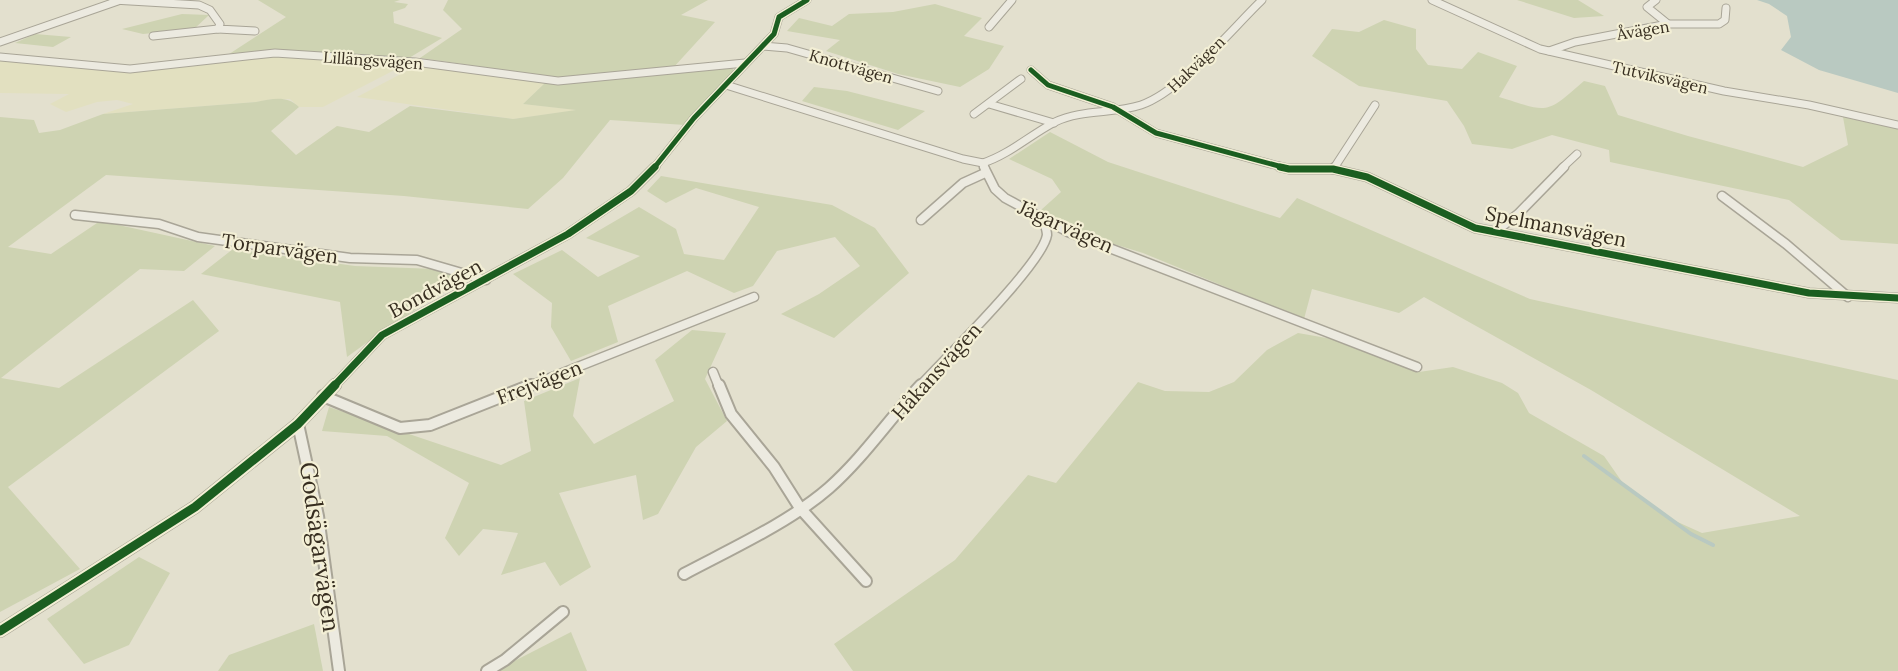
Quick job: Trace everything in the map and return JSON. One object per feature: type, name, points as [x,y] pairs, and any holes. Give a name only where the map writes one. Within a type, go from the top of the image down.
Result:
[{"type":"street","points":[[113,0],[205,6],[220,24],[218,29]]},
{"type":"street","points":[[0,42],[119,0]]},
{"type":"street","name":"Bondvägen","points":[[0,631],[195,507],[298,424],[382,335],[568,234],[631,191],[652,171],[694,118],[774,34],[779,17],[807,0]]},
{"type":"street","points":[[989,27],[1012,0]]},
{"type":"street","name":"Hakvägen","points":[[983,163],[998,158],[1054,123],[1073,116],[1150,103],[1159,98],[1181,80],[1262,0]]},
{"type":"street","name":"Tutviksvägen","points":[[1432,0],[1495,30],[1549,51],[1724,92],[1809,105],[1898,125]]},
{"type":"street","points":[[1656,0],[1647,7],[1668,24]]},
{"type":"street","name":"Åvägen","points":[[1549,51],[1575,42],[1668,24],[1719,24],[1725,20],[1726,8]]},
{"type":"street","points":[[153,36],[218,29],[255,31]]},
{"type":"street","name":"Knottvägen","points":[[763,46],[787,48],[938,91]]},
{"type":"street","name":"Lillängsvägen","points":[[0,57],[130,69],[275,53],[415,62],[558,81],[745,63]]},
{"type":"street","points":[[1031,70],[1048,85],[1119,110]]},
{"type":"street","points":[[974,114],[1021,79]]},
{"type":"street","points":[[726,85],[963,159],[983,163]]},
{"type":"street","points":[[989,104],[1054,123]]},
{"type":"street","points":[[1333,169],[1375,105]]},
{"type":"street","name":"Spelmansvägen","points":[[1119,110],[1156,133],[1260,162],[1289,169],[1333,169],[1368,177],[1475,228],[1809,293],[1848,297],[1898,298]]},
{"type":"street","points":[[1496,231],[1516,217],[1553,176],[1577,154]]},
{"type":"street","name":"Jägarvägen","points":[[983,163],[985,173],[1003,198],[1068,232],[1418,367]]},
{"type":"street","points":[[921,220],[963,183],[985,173]]},
{"type":"street","points":[[1722,196],[1786,244],[1848,297]]},
{"type":"street","name":"Torparvägen","points":[[75,215],[159,224],[198,237],[338,256],[417,260],[486,280]]},
{"type":"street","name":"Håkansvägen","points":[[684,574],[773,526],[828,489],[859,459],[916,390],[1008,292],[1042,248],[1047,234],[1043,217]]},
{"type":"street","name":"Frejvägen","points":[[323,396],[400,428],[430,425],[754,297]]},
{"type":"street","points":[[713,372],[731,414],[774,467],[800,508],[866,581]]},
{"type":"street","name":"Godsägarvägen","points":[[298,424],[308,456],[319,514],[328,605],[339,671]]},
{"type":"street","points":[[487,671],[505,660],[563,612]]},
{"type":"shaded area","points":[[1757,0],[1898,0],[1898,93],[1819,70],[1781,50],[1791,37],[1787,16],[1769,4]]},
{"type":"shaded area","points":[[280,55],[408,63],[323,107],[299,107],[290,99],[273,99],[103,114],[133,104],[117,100],[97,102],[66,112],[50,104],[69,94],[0,93],[0,60],[130,71]]},
{"type":"shaded area","points":[[418,65],[545,83],[523,104],[579,110],[513,119],[357,97]]},
{"type":"green space","points":[[258,0],[400,0],[394,2],[408,4],[405,8],[393,12],[394,23],[442,38],[409,58],[278,50],[223,58],[286,17]]},
{"type":"green space","points":[[448,0],[708,0],[681,15],[715,22],[673,68],[560,78],[420,58],[462,29],[443,10]]},
{"type":"green space","points":[[1517,0],[1578,0],[1604,16],[1574,18]]},
{"type":"green space","points":[[935,4],[982,18],[964,36],[1004,46],[989,69],[960,87],[898,74],[826,51],[840,40],[787,31],[799,18],[832,26],[849,14],[893,12]]},
{"type":"green space","points":[[182,14],[209,15],[194,29],[143,34],[122,29]]},
{"type":"green space","points":[[1384,20],[1416,29],[1416,49],[1428,65],[1462,69],[1478,52],[1517,66],[1499,97],[1528,106],[1545,108],[1561,100],[1584,81],[1605,86],[1618,115],[1803,167],[1848,145],[1843,117],[1898,129],[1898,244],[1841,240],[1789,200],[1610,162],[1609,150],[1552,135],[1512,149],[1472,144],[1464,126],[1447,101],[1359,86],[1312,56],[1332,29],[1359,32]]},
{"type":"green space","points":[[35,34],[71,37],[53,47],[15,43]]},
{"type":"green space","points":[[731,66],[734,71],[685,125],[610,120],[563,178],[528,209],[404,196],[106,175],[8,247],[51,254],[100,221],[215,246],[184,271],[140,269],[1,378],[59,388],[193,300],[219,331],[8,487],[80,569],[0,612],[0,117],[34,120],[39,133],[60,130],[103,114],[284,99],[299,107],[271,131],[296,155],[337,126],[369,132],[410,106],[513,119],[576,110],[523,104],[545,83],[561,84]]},
{"type":"green space","points":[[814,87],[847,91],[925,111],[898,130],[802,101]]},
{"type":"green space","points":[[1050,132],[1108,162],[1280,218],[1297,198],[1530,299],[1898,380],[1898,671],[853,671],[834,644],[955,560],[1028,475],[1056,483],[1138,382],[1165,391],[1209,392],[1234,382],[1267,350],[1298,333],[1338,340],[1419,372],[1453,367],[1502,383],[1518,393],[1529,413],[1604,456],[1627,489],[1671,519],[1702,533],[1800,516],[1591,390],[1424,297],[1399,313],[1312,289],[1304,319],[1143,253],[1075,232],[1041,210],[1061,192],[1052,179],[1009,159]]},
{"type":"green space","points":[[661,176],[832,205],[875,228],[909,273],[834,338],[781,314],[819,294],[860,266],[835,237],[777,251],[753,286],[734,293],[687,271],[608,306],[618,342],[571,361],[551,327],[552,303],[513,274],[562,250],[598,277],[640,256],[586,238],[639,207],[676,229],[684,254],[724,260],[759,207],[696,188],[666,203],[647,191]]},
{"type":"green space","points":[[233,249],[355,266],[436,269],[463,280],[391,325],[347,357],[340,302],[201,274]]},
{"type":"green space","points":[[692,330],[726,333],[705,379],[727,421],[696,447],[658,514],[643,520],[636,475],[559,493],[591,567],[560,586],[545,562],[501,575],[518,533],[483,529],[459,556],[445,538],[469,483],[387,436],[322,431],[329,407],[501,465],[531,451],[524,401],[580,378],[573,416],[594,444],[674,401],[655,360]]},
{"type":"green space","points":[[139,557],[170,573],[129,645],[84,664],[47,619]]},
{"type":"green space","points":[[314,624],[323,671],[218,671],[229,655]]},
{"type":"green space","points":[[571,632],[587,671],[495,671]]},
{"type":"waterway","points":[[1584,456],[1691,534],[1713,545]]},
{"type":"cycle path","points":[[0,631],[195,507],[298,424],[382,335],[568,234],[631,191],[652,171],[694,118],[774,34],[779,17],[807,0]]},
{"type":"cycle path","points":[[1031,70],[1048,85],[1113,107],[1156,133],[1289,169],[1333,169],[1367,177],[1475,228],[1809,293],[1898,298]]}]
